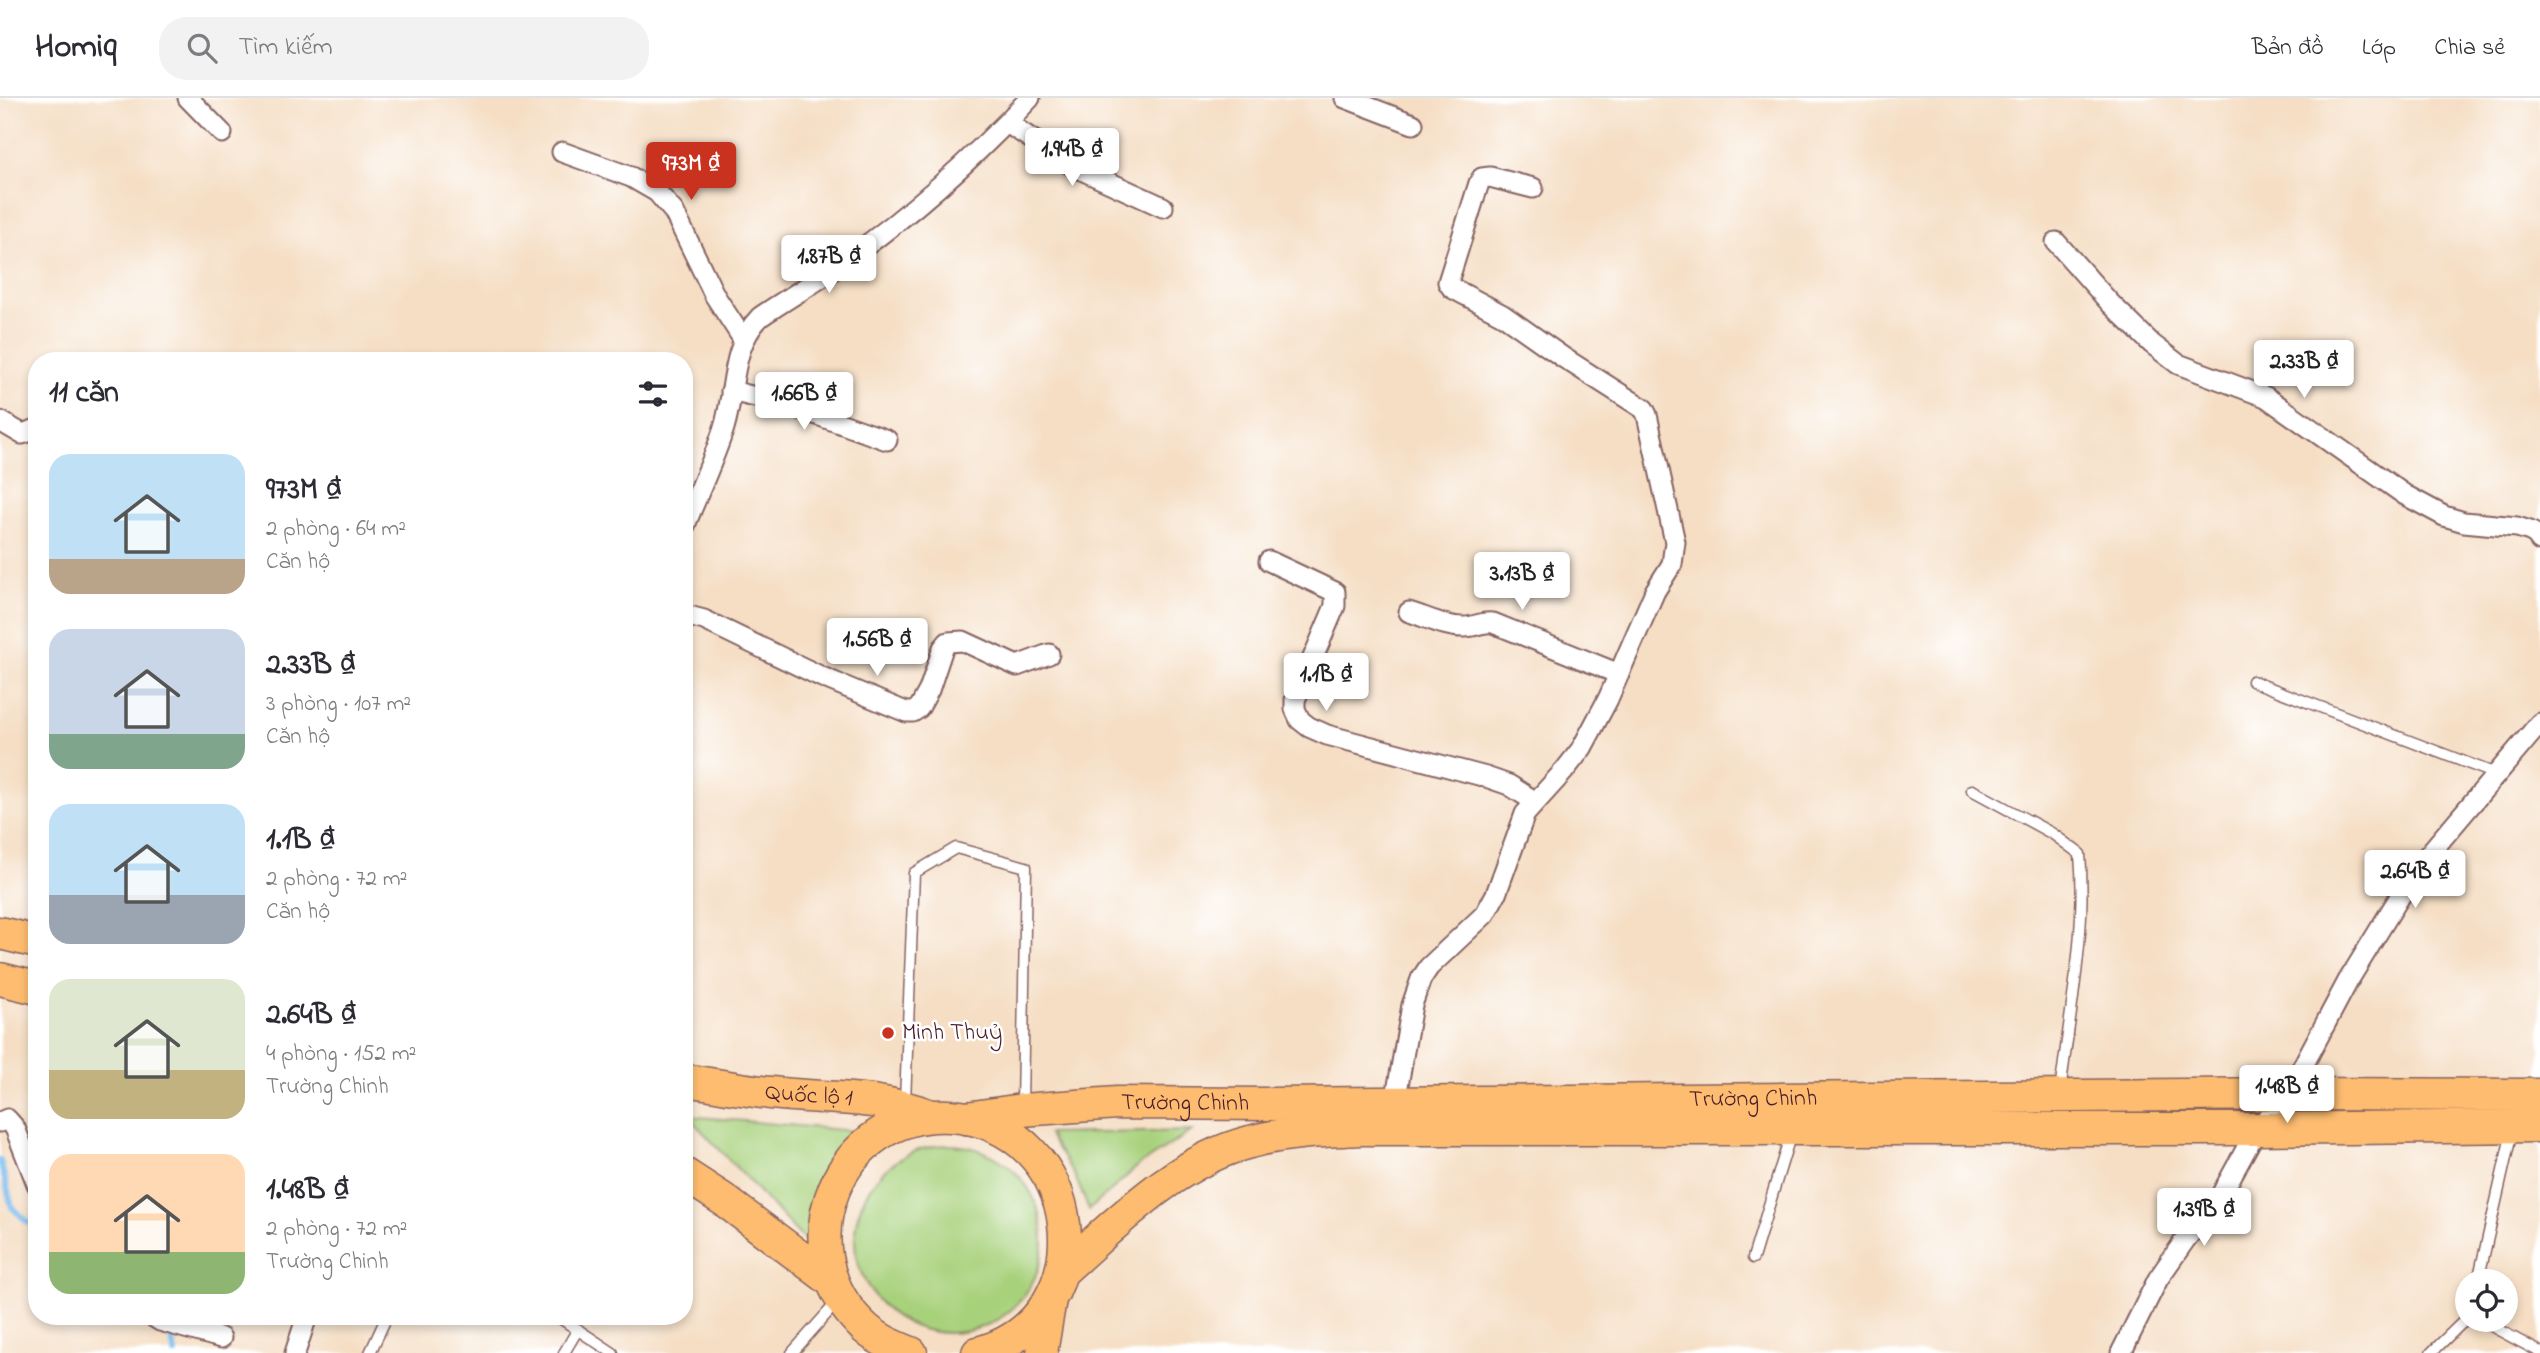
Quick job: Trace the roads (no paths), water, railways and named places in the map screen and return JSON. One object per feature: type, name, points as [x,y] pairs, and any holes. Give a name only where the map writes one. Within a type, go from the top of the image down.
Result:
[{"type":"highway","points":[[0,933],[28,940]]},
{"type":"highway","points":[[0,979],[28,986]]},
{"type":"highway","name":"Quốc lộ 1","points":[[693,1081],[772,1093],[864,1098],[918,1111]]},
{"type":"highway","name":"Trường Chinh","points":[[966,1118],[1022,1110],[1116,1103],[1395,1103],[2288,1094],[2540,1095]]},
{"type":"highway","points":[[836,1290],[824,1254],[823,1227],[829,1199],[840,1174],[858,1152],[879,1135],[918,1111],[988,1124],[1008,1134],[1026,1148],[1041,1165],[1053,1184],[1066,1227],[1065,1250],[1056,1283]]},
{"type":"highway","name":"Trường Chinh","points":[[978,1353],[1003,1343],[1023,1329],[1039,1313],[1056,1283],[1149,1196],[1194,1166],[1249,1142],[1287,1135],[1362,1129],[2526,1127]]},
{"type":"highway","points":[[693,1180],[724,1200],[836,1290],[861,1325],[897,1350]]},
{"type":"main road","points":[[1042,1353],[1056,1283]]},
{"type":"street","points":[[188,98],[222,133]]},
{"type":"street","points":[[693,501],[721,438],[738,352],[750,327],[760,317],[844,262],[904,217],[1007,123],[1030,98]]},
{"type":"street","points":[[1345,98],[1413,124]]},
{"type":"street","points":[[1007,123],[1073,166],[1163,207]]},
{"type":"street","points":[[562,152],[631,177],[657,192],[674,212],[715,296],[743,339]]},
{"type":"street","points":[[1395,1103],[1412,1004],[1422,979],[1429,967],[1485,914],[1496,894],[1525,814],[1578,754],[1619,674],[1655,591],[1672,564],[1675,553],[1675,542],[1644,409],[1503,315],[1452,288],[1448,282],[1482,178],[1490,177],[1533,188]]},
{"type":"street","points":[[2056,242],[2110,303],[2168,358],[2266,397],[2405,495],[2444,516],[2464,522],[2517,527],[2537,535],[2540,541]]},
{"type":"street","points":[[731,391],[792,406],[887,440]]},
{"type":"street","points":[[0,421],[22,434],[28,432]]},
{"type":"street","points":[[1269,561],[1335,592],[1335,606],[1295,701],[1300,720],[1327,735],[1360,746],[1509,785],[1534,801]]},
{"type":"street","points":[[1409,612],[1461,628],[1484,621],[1493,622],[1619,674]]},
{"type":"street","points":[[693,618],[704,620],[822,677],[906,712],[913,712],[923,702],[943,648],[948,642],[964,642],[1017,666],[1049,654]]},
{"type":"street","points":[[2121,1353],[2158,1279],[2221,1195],[2257,1129],[2288,1094],[2342,990],[2411,878],[2426,856],[2540,723]]},
{"type":"street","points":[[0,1122],[7,1119],[16,1128],[28,1160]]},
{"type":"street","points":[[177,1325],[221,1338]]},
{"type":"street","points":[[295,1353],[304,1325]]},
{"type":"lane","points":[[2252,681],[2496,774]]},
{"type":"lane","points":[[1972,790],[2053,834],[2080,854],[2082,883],[2077,953],[2060,1097]]},
{"type":"lane","points":[[918,1111],[914,873],[956,848],[1026,867],[1022,1110]]},
{"type":"lane","points":[[2482,1269],[2526,1127]]},
{"type":"lane","points":[[1753,1258],[1792,1129]]},
{"type":"lane","points":[[792,1353],[836,1290]]},
{"type":"lane","points":[[369,1353],[383,1325]]},
{"type":"lane","points":[[564,1353],[573,1325]]},
{"type":"lane","points":[[577,1325],[613,1353]]},
{"type":"lane","points":[[2431,1353],[2455,1330]]},
{"type":"lane","points":[[2502,1332],[2540,1352]]},
{"type":"waterway","points":[[0,1161],[12,1207],[28,1222]]},
{"type":"waterway","points":[[169,1328],[175,1353]]},
{"type":"place","name":"Minh Thuỷ","points":[[888,1033]]}]
